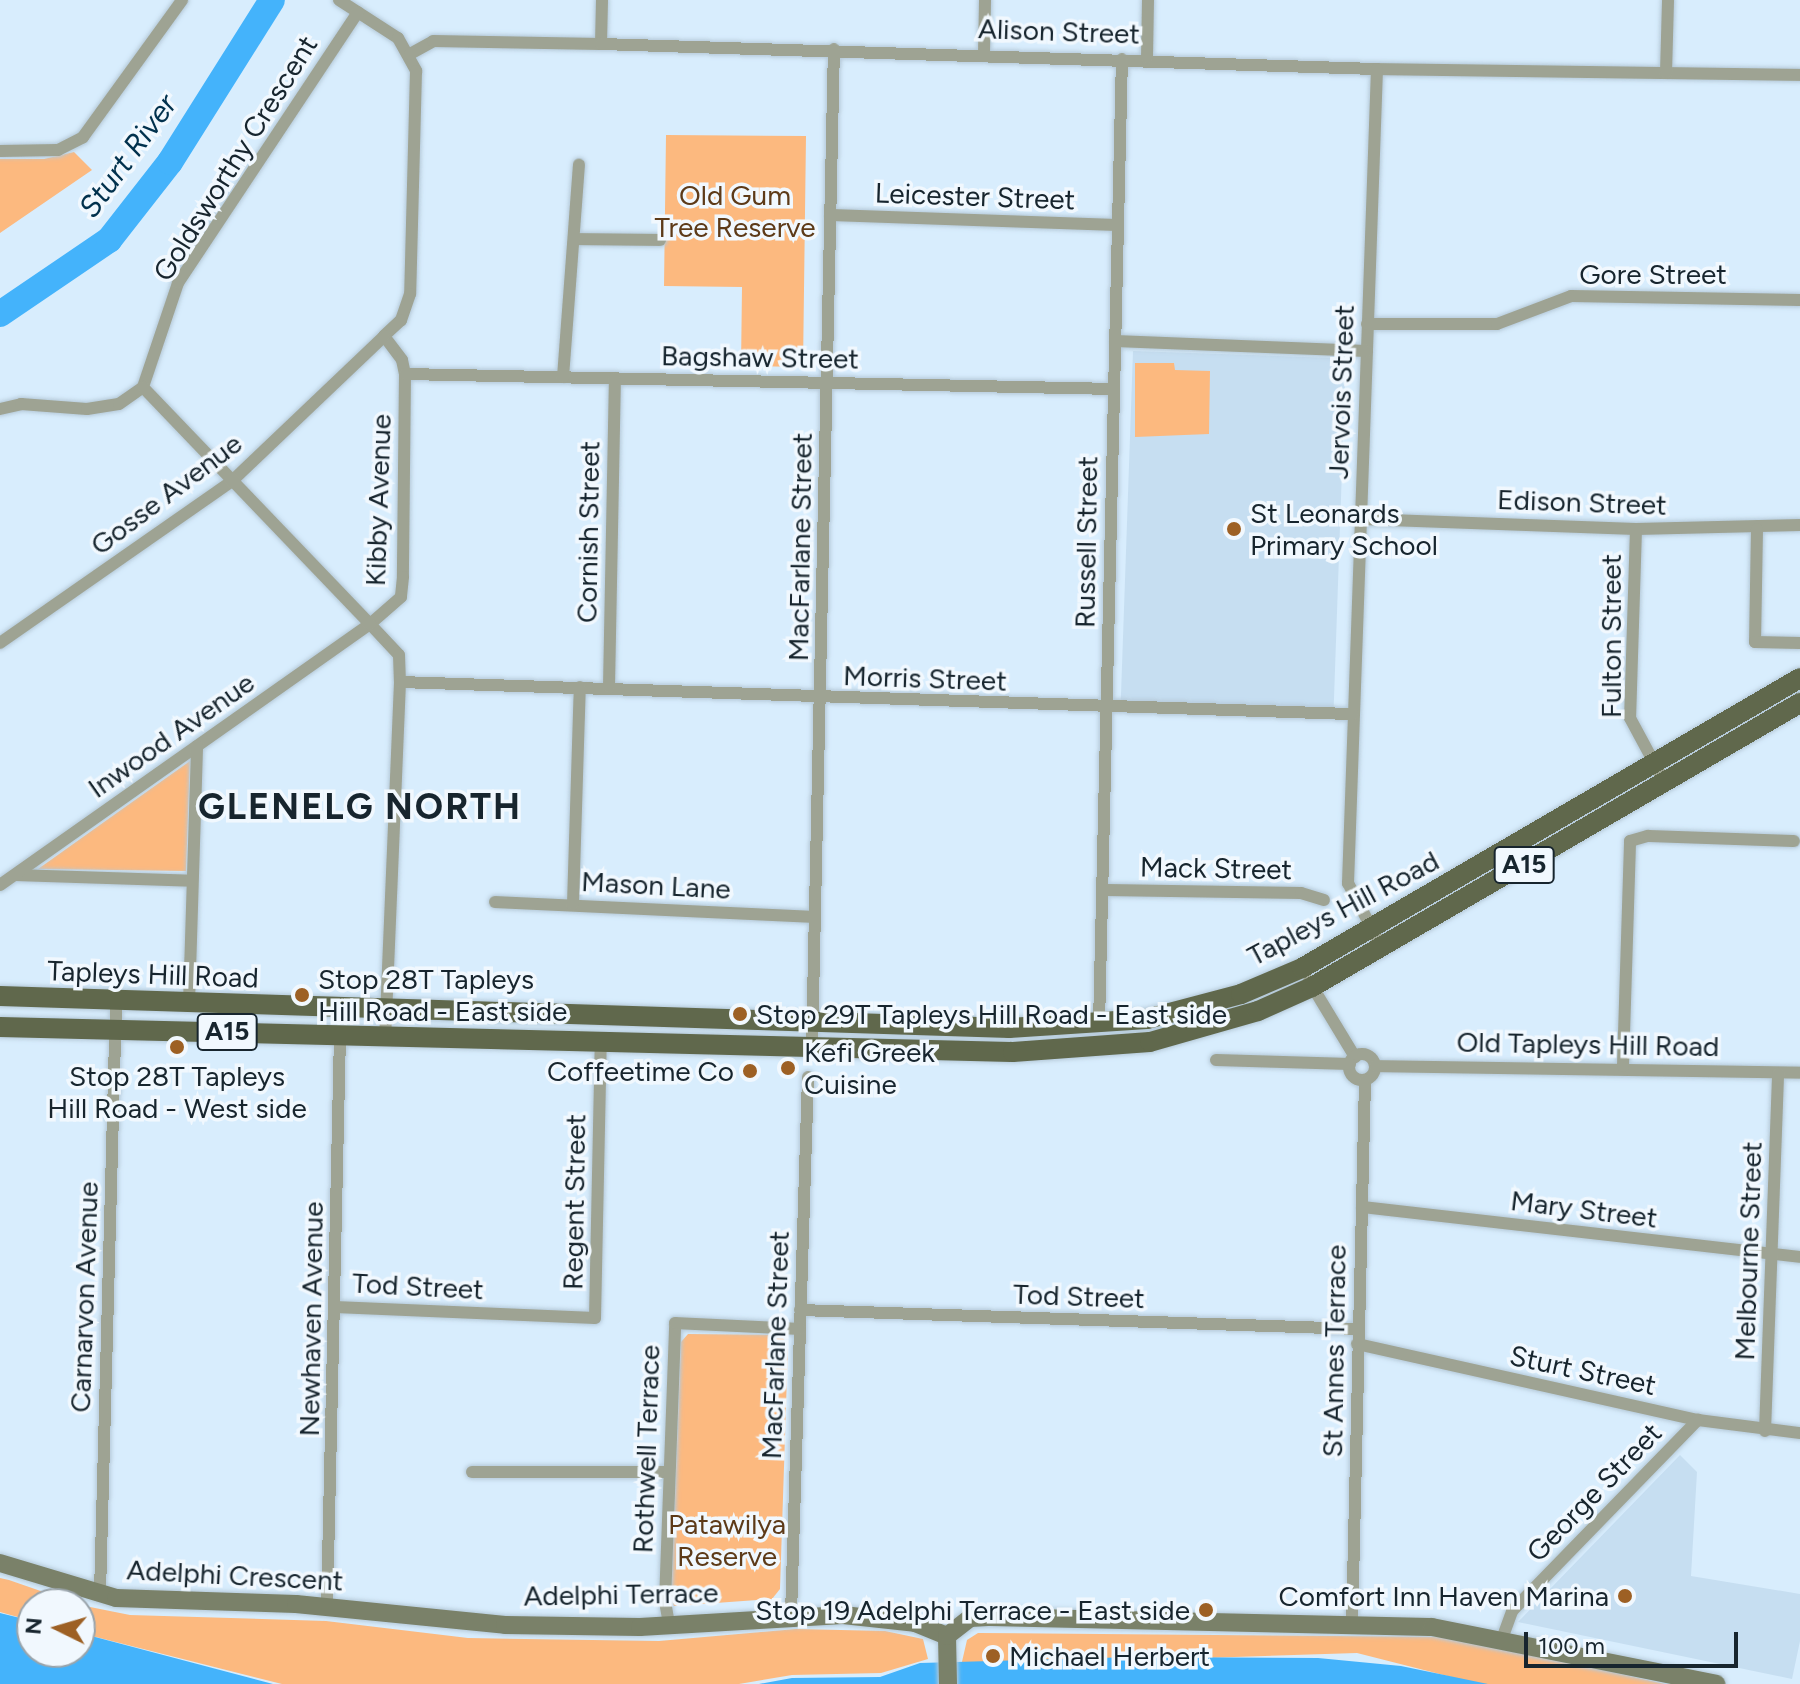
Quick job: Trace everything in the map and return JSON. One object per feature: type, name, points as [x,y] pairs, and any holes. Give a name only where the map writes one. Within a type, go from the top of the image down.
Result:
[{"type":"main road","name":"Tapleys Hill Road","points":[[0,996],[1009,1028],[1099,1025],[1191,1009],[1302,968],[1800,678]]},
{"type":"main road","name":"Tapleys Hill Road","points":[[0,1027],[340,1032],[812,1046],[1098,1049],[1208,1028],[1312,987],[1800,703]]},
{"type":"street","points":[[0,151],[58,150],[83,137],[182,0]]},
{"type":"street","points":[[339,0],[398,38],[410,54],[416,71],[410,294],[401,320],[384,336]]},
{"type":"street","points":[[601,44],[602,0]]},
{"type":"street","points":[[984,53],[985,0]]},
{"type":"street","points":[[1147,58],[1148,0]]},
{"type":"street","points":[[1666,73],[1668,0]]},
{"type":"street","name":"Goldsworthy Crescent","points":[[143,387],[178,283],[358,12]]},
{"type":"street","name":"Alison Street","points":[[410,54],[433,41],[984,53],[1377,69],[1800,75]]},
{"type":"street","name":"MacFarlane Street","points":[[812,1046],[834,49]]},
{"type":"street","name":"Russell Street","points":[[1099,1025],[1106,890],[1106,709],[1122,59]]},
{"type":"street","name":"Jervois Street","points":[[1377,69],[1348,883],[1382,948]]},
{"type":"street","points":[[563,377],[579,165]]},
{"type":"street","name":"Leicester Street","points":[[830,215],[1118,225]]},
{"type":"street","points":[[574,239],[660,240]]},
{"type":"street","name":"Gore Street","points":[[1367,324],[1497,324],[1571,296],[1800,300]]},
{"type":"street","name":"Kibby Avenue","points":[[384,336],[402,360],[405,374],[401,597],[370,624],[399,655],[400,682],[385,1034]]},
{"type":"street","name":"Gosse Avenue","points":[[0,643],[232,481],[384,336]]},
{"type":"street","points":[[1115,341],[1367,351]]},
{"type":"street","name":"Bagshaw Street","points":[[405,374],[1114,389]]},
{"type":"street","name":"Cornish Street","points":[[609,687],[615,378]]},
{"type":"street","points":[[0,409],[21,404],[87,409],[119,404],[143,387],[370,624]]},
{"type":"street","name":"Edison Street","points":[[1362,519],[1636,529],[1757,529],[1800,525]]},
{"type":"street","name":"Fulton Street","points":[[1636,529],[1630,718],[1665,783]]},
{"type":"street","points":[[1757,529],[1755,642],[1800,643]]},
{"type":"street","name":"Inwood Avenue","points":[[0,885],[370,624]]},
{"type":"street","name":"Morris Street","points":[[400,682],[609,687],[1106,709],[1352,714]]},
{"type":"street","points":[[573,904],[580,687]]},
{"type":"street","points":[[189,1003],[197,746]]},
{"type":"street","points":[[1623,1066],[1630,841],[1648,836],[1794,841]]},
{"type":"street","points":[[15,875],[192,881]]},
{"type":"street","name":"Mack Street","points":[[1106,890],[1301,893],[1324,900]]},
{"type":"street","name":"Mason Lane","points":[[495,902],[815,917]]},
{"type":"street","points":[[1216,1060],[1352,1060],[1368,1055],[1375,1066],[1365,1080],[1354,1077],[1352,1060],[1302,968]]},
{"type":"street","name":"Carnarvon Avenue","points":[[100,1593],[116,1002]]},
{"type":"street","name":"Newhaven Avenue","points":[[327,1607],[340,1032]]},
{"type":"street","name":"Regent Street","points":[[595,1318],[601,1040]]},
{"type":"street","name":"Old Tapleys Hill Road","points":[[1375,1066],[1623,1066],[1800,1073]]},
{"type":"street","name":"Melbourne Street","points":[[1765,1431],[1778,1073]]},
{"type":"street","name":"MacFarlane Street","points":[[791,1614],[808,1077]]},
{"type":"street","name":"St Annes Terrace","points":[[1352,1624],[1365,1080]]},
{"type":"street","name":"Mary Street","points":[[1362,1207],[1800,1257]]},
{"type":"street","name":"Tod Street","points":[[335,1307],[595,1318]]},
{"type":"street","name":"Tod Street","points":[[800,1310],[1357,1329]]},
{"type":"street","name":"Rothwell Terrace","points":[[669,1624],[669,1472],[675,1323],[800,1329]]},
{"type":"street","name":"Sturt Street","points":[[1357,1344],[1698,1420],[1765,1431],[1800,1433]]},
{"type":"street","name":"George Street","points":[[1502,1639],[1512,1611],[1698,1420]]},
{"type":"street","points":[[472,1472],[669,1472]]},
{"type":"street","name":"Adelphi Crescent","points":[[0,1563],[100,1593],[327,1607],[470,1623]]},
{"type":"street","name":"Adelphi Terrace","points":[[470,1623],[669,1624],[791,1614],[883,1618],[915,1623],[947,1636]]},
{"type":"street","points":[[948,1684],[945,1657],[947,1636],[970,1618],[1432,1627],[1716,1684]]},
{"type":"shaded area","name":"St Leonards Primary School","points":[[1133,351],[1346,358],[1334,708],[1121,701]]},
{"type":"shaded area","points":[[1680,1455],[1697,1472],[1691,1576],[1800,1594],[1800,1641],[1792,1679],[1518,1622]]},
{"type":"green space","name":"Old Gum Tree Reserve","points":[[666,135],[806,136],[803,367],[741,366],[742,287],[664,286]]},
{"type":"green space","points":[[74,152],[92,170],[0,233],[0,159],[44,159]]},
{"type":"green space","points":[[1135,363],[1174,363],[1175,370],[1210,371],[1209,434],[1135,437]]},
{"type":"green space","points":[[190,761],[186,871],[38,869],[118,812]]},
{"type":"green space","name":"Patawilya Reserve","points":[[688,1334],[781,1335],[788,1345],[780,1589],[772,1599],[674,1606],[671,1600],[681,1342]]},
{"type":"green space","points":[[0,1578],[32,1588],[16,1588],[16,1616],[0,1612]]},
{"type":"green space","points":[[96,1608],[130,1615],[326,1621],[468,1638],[659,1641],[796,1629],[885,1631],[923,1639],[928,1659],[881,1673],[792,1675],[739,1684],[282,1684],[96,1637]]},
{"type":"green space","points":[[978,1633],[1457,1637],[1665,1684],[1479,1684],[1357,1653],[961,1666],[967,1640]]},
{"type":"water","points":[[0,1613],[16,1617],[16,1668],[96,1668],[96,1637],[273,1684],[0,1684]]},
{"type":"water","points":[[1134,1657],[1318,1658],[1401,1666],[1488,1684],[759,1684],[792,1678],[880,1677],[920,1663]]},
{"type":"waterway","name":"Sturt River","points":[[0,314],[109,240],[170,162],[272,0]]},
{"type":"place","name":"St Leonards Primary School","points":[[1234,529]]},
{"type":"place","name":"Stop 28T Tapleys Hill Road - East side","points":[[302,995]]},
{"type":"place","name":"Stop 29T Tapleys Hill Road - East side","points":[[740,1014]]},
{"type":"place","name":"Stop 28T Tapleys Hill Road - West side","points":[[177,1047]]},
{"type":"place","name":"Kefi Greek Cuisine","points":[[788,1068]]},
{"type":"place","name":"Coffeetime Co","points":[[750,1071]]},
{"type":"place","name":"Comfort Inn Haven Marina","points":[[1625,1596]]},
{"type":"place","name":"Stop 19 Adelphi Terrace - East side","points":[[1206,1610]]},
{"type":"place","name":"Michael Herbert","points":[[993,1656]]},
{"type":"district","name":"GLENELG NORTH","points":[[360,807]]}]
